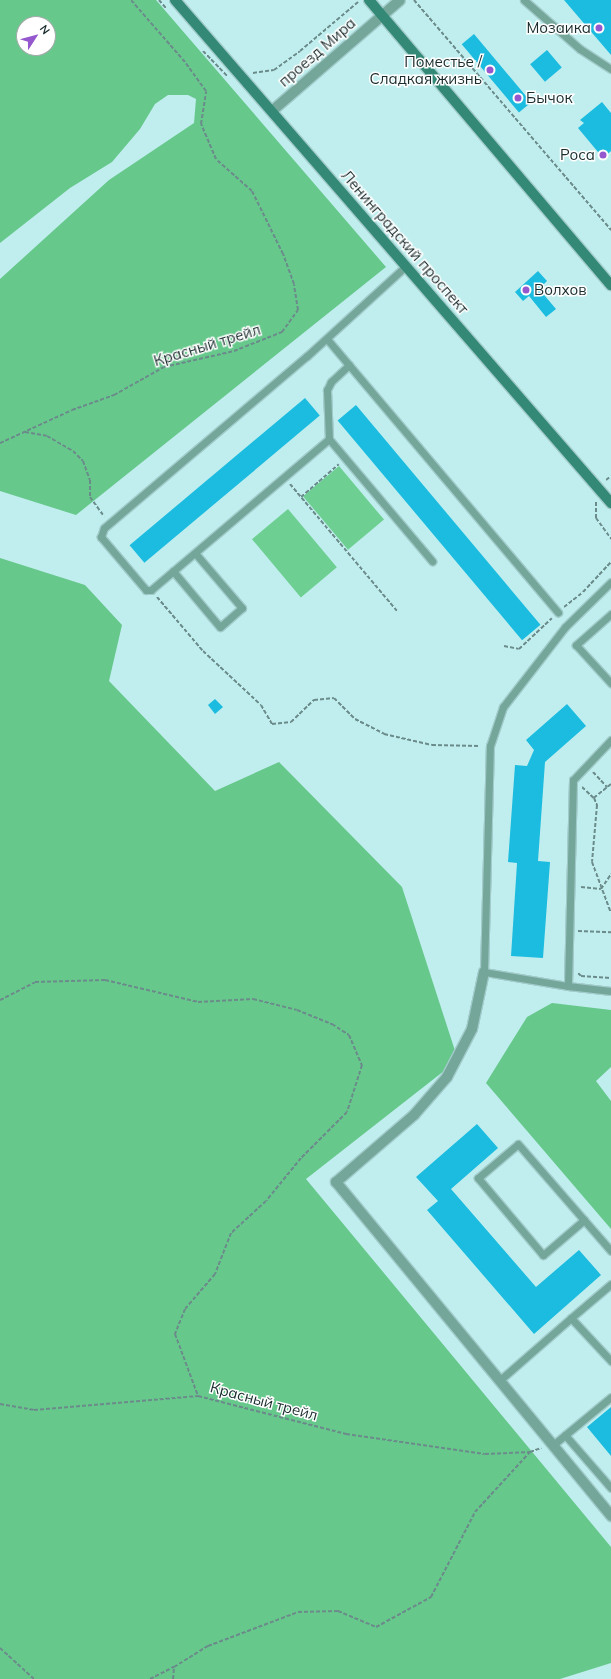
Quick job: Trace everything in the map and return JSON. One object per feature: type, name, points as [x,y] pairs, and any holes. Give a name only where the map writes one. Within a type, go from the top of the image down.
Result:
[{"type":"main road","name":"Ленинградский проспект","points":[[175,0],[611,503]]},
{"type":"main road","points":[[370,0],[611,285]]},
{"type":"street","name":"проезд Мира","points":[[272,111],[400,0]]},
{"type":"street","points":[[484,972],[472,1029],[447,1077],[414,1114],[336,1182],[611,1516]]},
{"type":"lane","points":[[524,0],[580,49],[611,69]]},
{"type":"lane","points":[[329,439],[151,590],[146,590],[101,537],[102,532],[109,523],[327,339],[406,266]]},
{"type":"lane","points":[[327,339],[558,612]]},
{"type":"lane","points":[[349,365],[331,382],[327,390],[329,439],[432,561]]},
{"type":"lane","points":[[173,571],[220,627],[242,608],[195,553]]},
{"type":"lane","points":[[611,582],[565,627],[503,707],[490,746],[484,972],[568,986],[611,991]]},
{"type":"lane","points":[[611,614],[576,645],[611,683]]},
{"type":"lane","points":[[568,986],[573,780],[611,740]]},
{"type":"lane","points":[[584,1220],[543,1255],[478,1178],[518,1144],[611,1251]]},
{"type":"lane","points":[[500,1380],[611,1284]]},
{"type":"lane","points":[[571,1318],[611,1361]]},
{"type":"lane","points":[[553,1444],[611,1397]]},
{"type":"lane","points":[[565,1435],[611,1488]]},
{"type":"path","name":"Красный трейл","points":[[0,443],[72,410],[114,395],[164,367],[234,351],[282,332],[298,310],[294,284],[283,254],[252,191],[216,159],[201,124],[206,91],[184,62],[131,0]]},
{"type":"path","points":[[159,0],[169,12]]},
{"type":"path","points":[[199,47],[224,76],[274,70],[300,51],[361,0]]},
{"type":"path","points":[[414,0],[611,230]]},
{"type":"path","points":[[24,432],[47,436],[73,451],[83,461],[90,480],[90,497],[109,523]]},
{"type":"path","points":[[301,497],[346,459]]},
{"type":"path","points":[[284,477],[397,611]]},
{"type":"path","points":[[151,590],[203,651],[260,705],[272,724],[291,722],[314,700],[334,698],[355,719],[384,734],[432,745],[490,746]]},
{"type":"path","points":[[589,774],[592,771],[607,787]]},
{"type":"path","points":[[579,790],[583,781]]},
{"type":"path","points":[[594,798],[611,784]]},
{"type":"path","points":[[581,785],[594,798],[597,804],[592,862],[611,913]]},
{"type":"path","points":[[601,889],[611,874]]},
{"type":"path","points":[[580,879],[581,892]]},
{"type":"path","points":[[581,887],[601,889]]},
{"type":"path","points":[[578,938],[579,924]]},
{"type":"path","points":[[578,931],[611,932]]},
{"type":"path","points":[[576,971],[581,976],[611,978]]},
{"type":"path","name":"Красный трейл","points":[[0,1000],[35,982],[105,980],[198,1002],[253,999],[297,1010],[332,1024],[349,1035],[362,1065],[347,1112],[301,1158],[266,1201],[231,1233],[215,1274],[185,1309],[175,1334],[198,1396],[346,1434],[485,1454],[530,1452],[475,1512],[431,1597],[376,1627],[338,1611],[298,1612],[208,1646],[174,1668]]},
{"type":"path","points":[[0,1404],[34,1410],[198,1396]]},
{"type":"path","points":[[0,1648],[34,1679]]},
{"type":"path","points":[[150,1679],[174,1668],[173,1679]]},
{"type":"green space","points":[[0,0],[156,0],[386,267],[76,515],[0,491],[0,279],[109,180],[194,123],[196,99],[188,95],[168,95],[155,104],[140,129],[112,162],[70,188],[0,243]]},
{"type":"green space","points":[[339,466],[384,520],[348,550],[303,496]]},
{"type":"green space","points":[[288,509],[337,567],[301,597],[252,539]]},
{"type":"green space","points":[[0,558],[85,585],[122,625],[109,681],[215,791],[279,762],[402,887],[458,1060],[306,1179],[611,1547],[611,1663],[560,1679],[0,1679]]},
{"type":"green space","points":[[552,1003],[611,1010],[611,1067],[596,1081],[611,1101],[611,1229],[486,1083],[527,1017]]},
{"type":"building","name":"Мозаика","points":[[564,0],[611,0],[611,55]]},
{"type":"building","points":[[474,34],[531,102],[519,112],[462,44]]},
{"type":"building","points":[[547,50],[562,68],[545,82],[530,64]]},
{"type":"building","points":[[602,102],[611,113],[611,151],[603,158],[578,128],[584,123],[580,120]]},
{"type":"building","points":[[538,271],[547,281],[539,289],[556,309],[546,317],[529,296],[523,301],[515,292]]},
{"type":"building","points":[[305,398],[320,416],[144,563],[130,545]]},
{"type":"building","points":[[356,405],[540,625],[522,640],[338,420]]},
{"type":"building","points":[[215,699],[223,707],[215,714],[208,705]]},
{"type":"building","points":[[567,704],[586,726],[545,762],[538,861],[550,862],[543,958],[511,956],[517,863],[508,862],[515,765],[527,766],[534,750],[526,740]]},
{"type":"building","points":[[477,1124],[498,1148],[451,1189],[536,1287],[579,1250],[601,1275],[534,1334],[427,1210],[438,1201],[416,1177]]},
{"type":"building","points":[[611,1407],[611,1456],[587,1427]]},
{"type":"place","name":"Мозаика","points":[[599,28]]},
{"type":"place","name":"Поместье / Сладкая жизнь","points":[[490,70]]},
{"type":"place","name":"Бычок","points":[[518,98]]},
{"type":"place","name":"Роса","points":[[603,155]]},
{"type":"place","name":"Волхов","points":[[526,290]]}]
